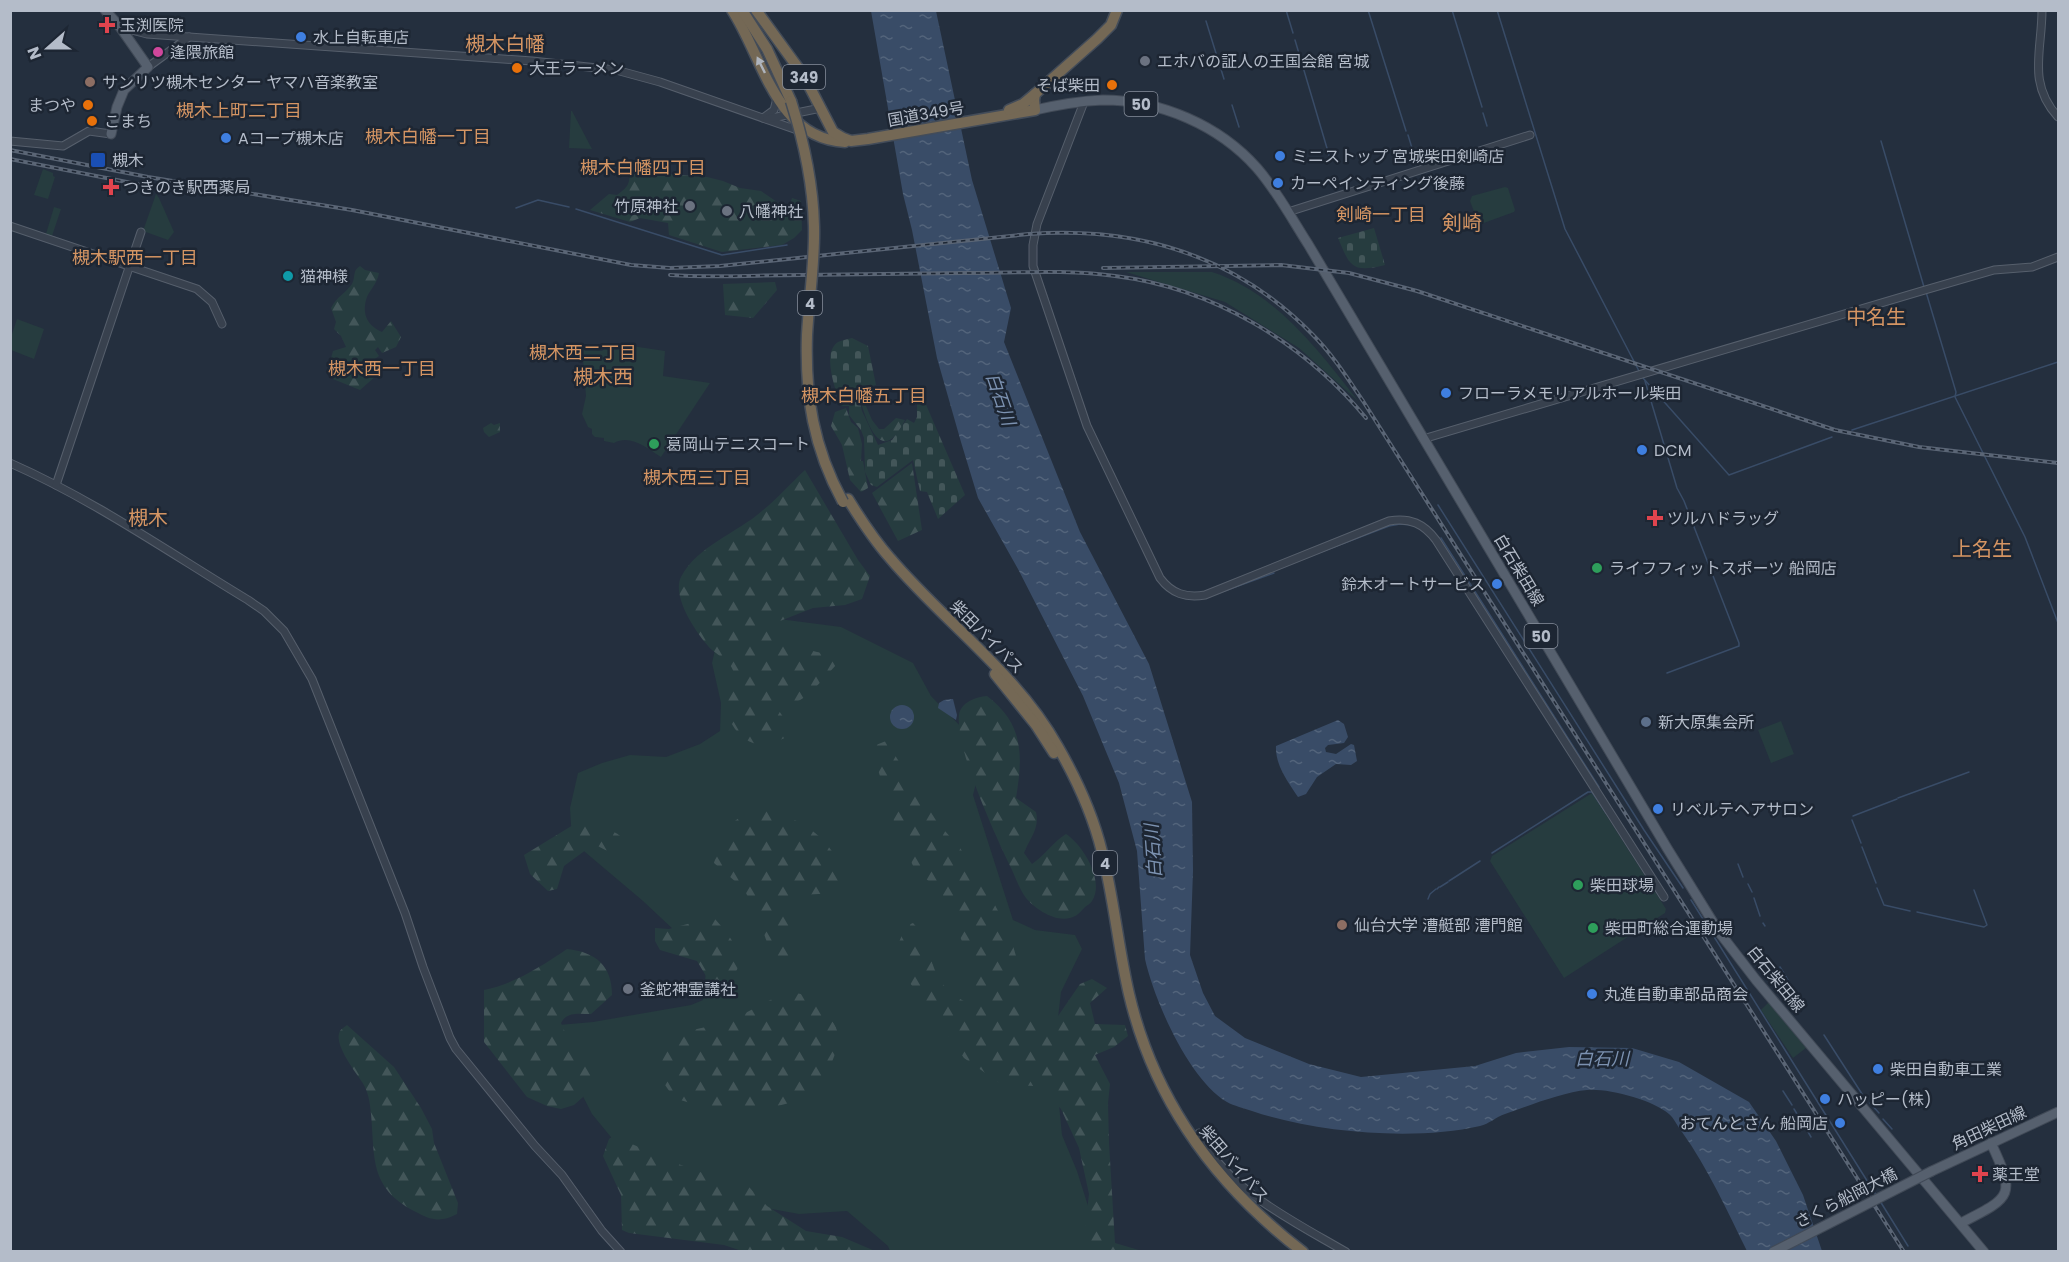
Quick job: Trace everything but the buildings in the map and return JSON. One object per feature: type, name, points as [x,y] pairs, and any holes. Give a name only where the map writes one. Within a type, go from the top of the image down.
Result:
[{"type":"highway","name":"349","points":[[732,10],[777,98],[789,116],[817,136],[835,141],[851,141]]},
{"type":"highway","name":"柴田バイパス","points":[[742,10],[767,49],[794,100]]},
{"type":"highway","name":"柴田バイパス","points":[[750,10],[773,48],[794,100],[806,152],[813,205],[814,248],[807,334],[809,406],[822,456],[863,533],[892,569],[1002,682],[1036,725],[1052,750],[1079,801],[1091,834],[1125,1004],[1150,1080],[1175,1125],[1206,1169],[1237,1203],[1291,1251]]},
{"type":"highway","name":"349","points":[[756,10],[804,76],[833,132],[851,141]]},
{"type":"highway","name":"349","points":[[987,119],[1018,106],[1035,94],[1105,32],[1111,25],[1117,10]]},
{"type":"highway","points":[[1035,94],[1035,110]]},
{"type":"highway","name":"国道349号","points":[[851,141],[1035,110]]},
{"type":"highway","name":"柴田バイパス","points":[[845,501],[889,557],[925,596],[998,667],[1026,698],[1047,728],[1071,770],[1097,834],[1107,871],[1129,993],[1138,1027],[1160,1084],[1192,1140],[1222,1178],[1260,1217],[1303,1251]]},
{"type":"main road","points":[[105,10],[148,67],[124,90],[117,107],[111,134]]},
{"type":"main road","name":"白石柴田線","points":[[1035,110],[1084,102],[1111,101],[1155,107],[1196,122],[1231,144],[1256,167],[1288,212],[1719,932],[1756,980],[1984,1251]]},
{"type":"main road","name":"角田柴田線","points":[[1932,1171],[2058,1112]]},
{"type":"main road","points":[[1961,1223],[1998,1202],[2006,1190],[2006,1175],[1991,1143]]},
{"type":"main road","name":"さくら船岡大橋","points":[[1773,1251],[1932,1171]]},
{"type":"street","points":[[2042,10],[2038,58],[2039,81],[2048,105],[2058,117]]},
{"type":"street","points":[[120,27],[147,34],[602,68],[660,82],[817,136]]},
{"type":"street","points":[[148,67],[189,36]]},
{"type":"street","points":[[765,119],[774,110],[777,98]]},
{"type":"street","points":[[1084,102],[1037,224],[1033,245],[1033,266],[1088,426],[1160,578],[1175,592],[1194,597],[1205,595],[1389,521],[1405,520],[1421,524],[1436,540],[1664,897]]},
{"type":"street","points":[[765,119],[821,108]]},
{"type":"street","points":[[10,141],[63,146],[89,131],[111,134]]},
{"type":"street","points":[[1288,212],[1530,135]]},
{"type":"street","points":[[10,226],[198,289],[212,302],[222,324]]},
{"type":"street","points":[[56,485],[141,232]]},
{"type":"street","points":[[1423,439],[1994,270],[2032,267],[2058,257]]},
{"type":"street","points":[[10,463],[56,485],[248,600],[264,611],[284,631],[312,679],[340,747],[405,913],[450,1038],[467,1064],[562,1175],[602,1231],[621,1251]]},
{"type":"street","points":[[1199,1132],[1230,1174],[1256,1197],[1346,1251]]},
{"type":"green space","points":[[572,111],[592,149],[569,148]]},
{"type":"green space","points":[[642,163],[670,174],[707,177],[740,188],[761,191],[786,208],[789,207],[792,198],[801,201],[802,230],[782,245],[722,252],[669,235],[668,223],[640,218],[630,222],[590,210],[609,194],[617,195],[625,189],[629,180],[630,167]]},
{"type":"green space","points":[[43,169],[53,173],[55,177],[48,199],[34,195]]},
{"type":"green space","points":[[1508,188],[1514,212],[1481,224],[1478,222],[1470,201],[1472,196]]},
{"type":"green space","points":[[156,194],[174,232],[168,240],[143,231]]},
{"type":"green space","points":[[54,207],[61,209],[52,236],[46,234]]},
{"type":"green space","points":[[1374,228],[1385,265],[1359,268],[1349,261],[1338,238]]},
{"type":"green space","points":[[360,266],[365,270],[379,273],[366,300],[367,319],[373,327],[382,332],[391,321],[401,337],[396,347],[382,353],[378,347],[375,350],[379,356],[372,361],[377,375],[360,390],[333,379],[341,371],[330,362],[333,351],[346,347],[341,336],[334,329],[336,322],[331,308],[352,284],[355,272]]},
{"type":"green space","points":[[1126,272],[1212,272],[1235,281],[1276,308],[1294,325],[1358,401],[1299,348],[1225,302]]},
{"type":"green space","points":[[775,282],[777,290],[753,318],[725,315],[723,284]]},
{"type":"green space","points":[[17,319],[44,329],[34,359],[11,350],[11,337]]},
{"type":"green space","points":[[852,338],[868,346],[876,385],[856,389],[862,411],[878,445],[892,440],[907,419],[914,423],[917,417],[917,394],[921,393],[965,495],[938,519],[927,492],[920,491],[913,460],[877,487],[871,485],[865,472],[864,438],[861,430],[849,415],[849,406],[841,406],[831,372],[833,347],[838,342]]},
{"type":"green space","points":[[608,345],[665,351],[663,376],[710,383],[661,457],[632,441],[614,443],[604,441],[604,438],[595,437],[592,429],[588,427],[582,414],[586,396],[582,348],[602,351]]},
{"type":"green space","points":[[859,390],[872,420],[879,429],[884,429],[896,418],[905,420],[896,435],[888,441],[881,440],[874,434],[864,413]]},
{"type":"green space","points":[[846,408],[851,422],[858,428],[862,444],[861,461],[863,461],[868,488],[861,492],[850,480],[842,445],[831,426],[835,412]]},
{"type":"green space","points":[[491,423],[494,425],[500,423],[500,432],[489,437],[483,428]]},
{"type":"green space","points":[[912,463],[922,530],[898,541],[872,493]]},
{"type":"green space","points":[[805,470],[858,560],[870,576],[862,599],[845,605],[813,608],[775,623],[786,644],[823,653],[839,662],[803,699],[775,705],[790,727],[787,737],[766,745],[758,744],[744,738],[729,719],[726,698],[734,675],[733,670],[706,644],[693,626],[683,605],[679,585],[688,566],[697,557],[762,511]]},
{"type":"green space","points":[[748,615],[841,627],[913,663],[931,696],[967,733],[980,768],[973,795],[1013,920],[1035,930],[1075,935],[1082,949],[1061,992],[1054,1053],[1062,1135],[1077,1171],[1095,1228],[1097,1251],[890,1251],[888,1246],[847,1211],[799,1214],[745,1204],[624,1153],[592,1114],[547,1026],[593,1022],[691,1005],[703,1000],[707,961],[643,901],[572,841],[570,808],[578,773],[630,755],[666,757],[700,744],[720,731],[721,703],[712,663],[721,623]]},
{"type":"green space","points":[[987,696],[1008,718],[1018,742],[1020,768],[1016,798],[1036,812],[1037,824],[1024,853],[1032,864],[1066,834],[1079,846],[1094,874],[1096,884],[1091,902],[1075,916],[1062,919],[1048,915],[1026,898],[978,792],[963,748],[959,730],[959,715],[960,710],[966,704],[974,699]]},
{"type":"green space","points":[[1781,721],[1794,754],[1771,763],[1758,730]]},
{"type":"green space","points":[[886,741],[937,822],[960,848],[984,884],[1009,932],[1018,963],[1020,1003],[1031,1016],[1039,1021],[1056,1019],[1080,984],[1092,979],[1107,988],[1090,1003],[1095,1024],[1125,1025],[1128,1036],[1114,1047],[1095,1055],[1110,1084],[1109,1143],[1115,1243],[1142,1251],[1087,1251],[1085,1228],[1089,1194],[1079,1148],[1061,1109],[1048,1095],[1034,1086],[1001,1084],[964,1058],[910,983],[896,949],[906,926],[913,923],[922,936],[942,984],[956,996],[976,1007],[973,968],[942,893],[914,868],[896,828],[871,747]]},
{"type":"green space","name":"柴田球場","points":[[1592,793],[1666,909],[1665,913],[1564,978],[1490,861],[1492,856]]},
{"type":"green space","points":[[766,809],[795,820],[818,836],[836,858],[846,887],[837,893],[800,895],[789,920],[793,963],[792,966],[780,969],[775,965],[758,917],[744,889],[714,863],[720,842],[730,826],[745,814]]},
{"type":"green space","points":[[578,822],[592,824],[614,832],[629,847],[621,854],[611,853],[594,844],[564,866],[557,889],[548,891],[530,874],[524,855]]},
{"type":"green space","points":[[713,917],[734,944],[739,963],[736,971],[729,978],[716,984],[709,981],[697,961],[660,950],[655,941],[655,928],[669,929]]},
{"type":"green space","points":[[567,949],[586,953],[600,962],[609,976],[612,995],[591,1014],[570,1015],[561,1023],[565,1032],[582,1052],[591,1076],[583,1097],[574,1105],[561,1109],[547,1106],[527,1097],[484,1042],[484,990],[517,979]]},
{"type":"green space","points":[[792,992],[805,995],[835,1024],[840,1041],[821,1083],[793,1102],[762,1110],[700,1106],[674,1098],[659,1072],[672,1039],[697,1029],[728,1022],[782,994]]},
{"type":"green space","points":[[1769,1002],[1806,1048],[1793,1058],[1761,1010]]},
{"type":"green space","points":[[347,1025],[394,1067],[421,1108],[432,1129],[434,1143],[458,1203],[457,1214],[440,1219],[425,1217],[399,1202],[382,1181],[374,1158],[368,1096],[339,1042],[340,1031]]},
{"type":"green space","points":[[613,1136],[681,1165],[733,1184],[749,1187],[767,1206],[806,1231],[842,1237],[875,1251],[742,1251],[724,1245],[629,1233],[622,1230],[621,1195],[603,1156],[609,1139]]},
{"type":"water","name":"白石川","points":[[871,11],[936,11],[972,180],[1011,308],[1004,342],[1080,532],[1149,664],[1192,802],[1193,871],[1190,955],[1203,993],[1215,1016],[1245,1038],[1309,1064],[1361,1077],[1475,1066],[1516,1053],[1569,1047],[1632,1048],[1679,1062],[1749,1102],[1776,1141],[1803,1195],[1822,1251],[1747,1251],[1709,1175],[1673,1118],[1662,1109],[1630,1096],[1596,1090],[1578,1091],[1524,1107],[1480,1126],[1454,1131],[1396,1134],[1335,1129],[1278,1119],[1227,1102],[1199,1076],[1175,1038],[1156,996],[1145,959],[1137,851],[1119,783],[1083,696],[1018,569],[978,498],[937,358],[903,194]]},
{"type":"water","points":[[953,699],[956,720],[938,708],[939,703],[944,700]]},
{"type":"water","points":[[902,705],[910,709],[914,717],[910,725],[902,729],[894,725],[890,717],[894,709]]},
{"type":"water","points":[[1338,720],[1344,724],[1348,737],[1344,743],[1328,745],[1325,748],[1326,752],[1336,754],[1351,744],[1354,745],[1357,761],[1351,765],[1336,764],[1317,777],[1306,794],[1298,797],[1280,767],[1276,746]]},
{"type":"waterway","points":[[1286,10],[1293,33]]},
{"type":"waterway","points":[[1368,10],[1406,131]]},
{"type":"waterway","points":[[1452,10],[1482,107]]},
{"type":"waterway","points":[[1497,10],[1565,229],[1639,371]]},
{"type":"waterway","points":[[1206,21],[1224,79]]},
{"type":"waterway","points":[[1295,40],[1329,155]]},
{"type":"waterway","points":[[1232,105],[1239,127]]},
{"type":"waterway","points":[[1483,113],[1487,126]]},
{"type":"waterway","points":[[1408,135],[1412,148]]},
{"type":"waterway","points":[[1881,141],[1924,287]]},
{"type":"waterway","points":[[516,208],[538,200],[569,207]]},
{"type":"waterway","points":[[576,209],[722,255],[787,245]]},
{"type":"waterway","points":[[1926,292],[1956,392],[1955,397],[2025,537],[2058,623]]},
{"type":"waterway","points":[[1852,430],[2058,362]]},
{"type":"waterway","points":[[1643,378],[1729,475],[1832,437]]},
{"type":"waterway","points":[[1645,381],[1677,488],[1739,643],[1739,646],[1667,673]]},
{"type":"waterway","points":[[1438,505],[1683,888]]},
{"type":"waterway","points":[[1305,558],[1389,526],[1411,525]]},
{"type":"waterway","points":[[1441,538],[1599,787]]},
{"type":"waterway","points":[[1216,594],[1274,573]]},
{"type":"waterway","points":[[1898,798],[1969,772]]},
{"type":"waterway","points":[[1492,853],[1588,792],[1592,792],[1606,813]]},
{"type":"waterway","points":[[1853,816],[1897,799]]},
{"type":"waterway","points":[[1852,820],[1861,843]]},
{"type":"waterway","points":[[1862,847],[1876,883]]},
{"type":"waterway","points":[[1449,881],[1480,861]]},
{"type":"waterway","points":[[1738,864],[1743,877]]},
{"type":"waterway","points":[[1440,887],[1448,882]]},
{"type":"waterway","points":[[1748,884],[1752,892]]},
{"type":"waterway","points":[[1877,888],[1884,905],[1910,911]]},
{"type":"waterway","points":[[1428,899],[1436,889]]},
{"type":"waterway","points":[[1917,912],[1984,927],[1987,925],[1974,890]]},
{"type":"waterway","points":[[1754,898],[1760,916]]},
{"type":"waterway","points":[[1691,900],[1876,1195]]},
{"type":"waterway","points":[[1780,967],[1791,985]]},
{"type":"waterway","points":[[1824,1035],[1864,1097]]},
{"type":"waterway","points":[[1783,1091],[1792,1105]]},
{"type":"waterway","points":[[1870,1103],[1879,1113]]},
{"type":"waterway","points":[[1794,1109],[1802,1122]]},
{"type":"waterway","points":[[1883,1119],[1892,1129]]},
{"type":"waterway","points":[[1804,1125],[1811,1137]]},
{"type":"waterway","points":[[1880,1201],[1908,1246]]},
{"type":"railway","points":[[10,150],[148,177],[352,210],[631,265],[670,268],[720,266],[1029,234],[1069,233],[1109,235],[1183,252],[1218,266],[1251,285],[1283,308],[1313,335],[1334,359],[1363,401],[1904,1252]]},
{"type":"railway","points":[[10,159],[147,186]]},
{"type":"railway","points":[[1103,268],[1281,265],[1349,273],[1417,291],[1835,430],[1919,447],[2058,463]]},
{"type":"railway","points":[[670,275],[1059,272],[1097,274],[1151,282],[1221,306],[1254,323],[1285,343],[1314,366],[1366,418]]},
{"type":"place","name":"玉渕医院","points":[[107,25]]},
{"type":"place","name":"水上自転車店","points":[[301,37]]},
{"type":"place","name":"逢隈旅館","points":[[158,52]]},
{"type":"place","name":"エホバの証人の王国会館 宮城","points":[[1145,61]]},
{"type":"place","name":"大王ラーメン","points":[[517,68]]},
{"type":"place","name":"サンリツ槻木センター ヤマハ音楽教室","points":[[90,82]]},
{"type":"place","name":"そば柴田","points":[[1112,85]]},
{"type":"place","name":"まつや","points":[[88,105]]},
{"type":"place","name":"こまち","points":[[92,121]]},
{"type":"place","name":"Aコープ槻木店","points":[[226,138]]},
{"type":"place","name":"ミニストップ 宮城柴田剣崎店","points":[[1280,156]]},
{"type":"place","name":"槻木","points":[[98,160]]},
{"type":"place","name":"カーペインティング後藤","points":[[1278,183]]},
{"type":"place","name":"つきのき駅西薬局","points":[[111,187]]},
{"type":"place","name":"竹原神社","points":[[690,206]]},
{"type":"place","name":"八幡神社","points":[[727,211]]},
{"type":"place","name":"猫神様","points":[[288,276]]},
{"type":"place","name":"フローラメモリアルホール柴田","points":[[1446,393]]},
{"type":"place","name":"葛岡山テニスコート","points":[[654,444]]},
{"type":"place","name":"DCM","points":[[1642,450]]},
{"type":"place","name":"ツルハドラッグ","points":[[1655,518]]},
{"type":"place","name":"ライフフィットスポーツ 船岡店","points":[[1597,568]]},
{"type":"place","name":"鈴木オートサービス","points":[[1497,584]]},
{"type":"place","name":"新大原集会所","points":[[1646,722]]},
{"type":"place","name":"リベルテヘアサロン","points":[[1658,809]]},
{"type":"place","name":"柴田球場","points":[[1578,885]]},
{"type":"place","name":"仙台大学 漕艇部 漕門館","points":[[1342,925]]},
{"type":"place","name":"柴田町総合運動場","points":[[1593,928]]},
{"type":"place","name":"釜蛇神霊講社","points":[[628,989]]},
{"type":"place","name":"丸進自動車部品商会","points":[[1592,994]]},
{"type":"place","name":"柴田自動車工業","points":[[1878,1069]]},
{"type":"place","name":"ハッピー(株)","points":[[1825,1099]]},
{"type":"place","name":"おてんとさん 船岡店","points":[[1840,1123]]},
{"type":"place","name":"薬王堂","points":[[1980,1174]]},
{"type":"district","name":"槻木白幡","points":[[505,44]]},
{"type":"district","name":"槻木上町二丁目","points":[[239,110]]},
{"type":"district","name":"槻木白幡一丁目","points":[[428,136]]},
{"type":"district","name":"槻木白幡四丁目","points":[[643,167]]},
{"type":"district","name":"剣崎一丁目","points":[[1381,214]]},
{"type":"district","name":"剣崎","points":[[1462,223]]},
{"type":"district","name":"槻木駅西一丁目","points":[[135,257]]},
{"type":"district","name":"中名生","points":[[1876,317]]},
{"type":"district","name":"槻木西二丁目","points":[[583,352]]},
{"type":"district","name":"槻木西一丁目","points":[[382,368]]},
{"type":"district","name":"槻木西","points":[[603,377]]},
{"type":"district","name":"槻木白幡五丁目","points":[[864,395]]},
{"type":"district","name":"槻木西三丁目","points":[[697,477]]},
{"type":"district","name":"槻木","points":[[148,518]]},
{"type":"district","name":"上名生","points":[[1982,549]]}]
